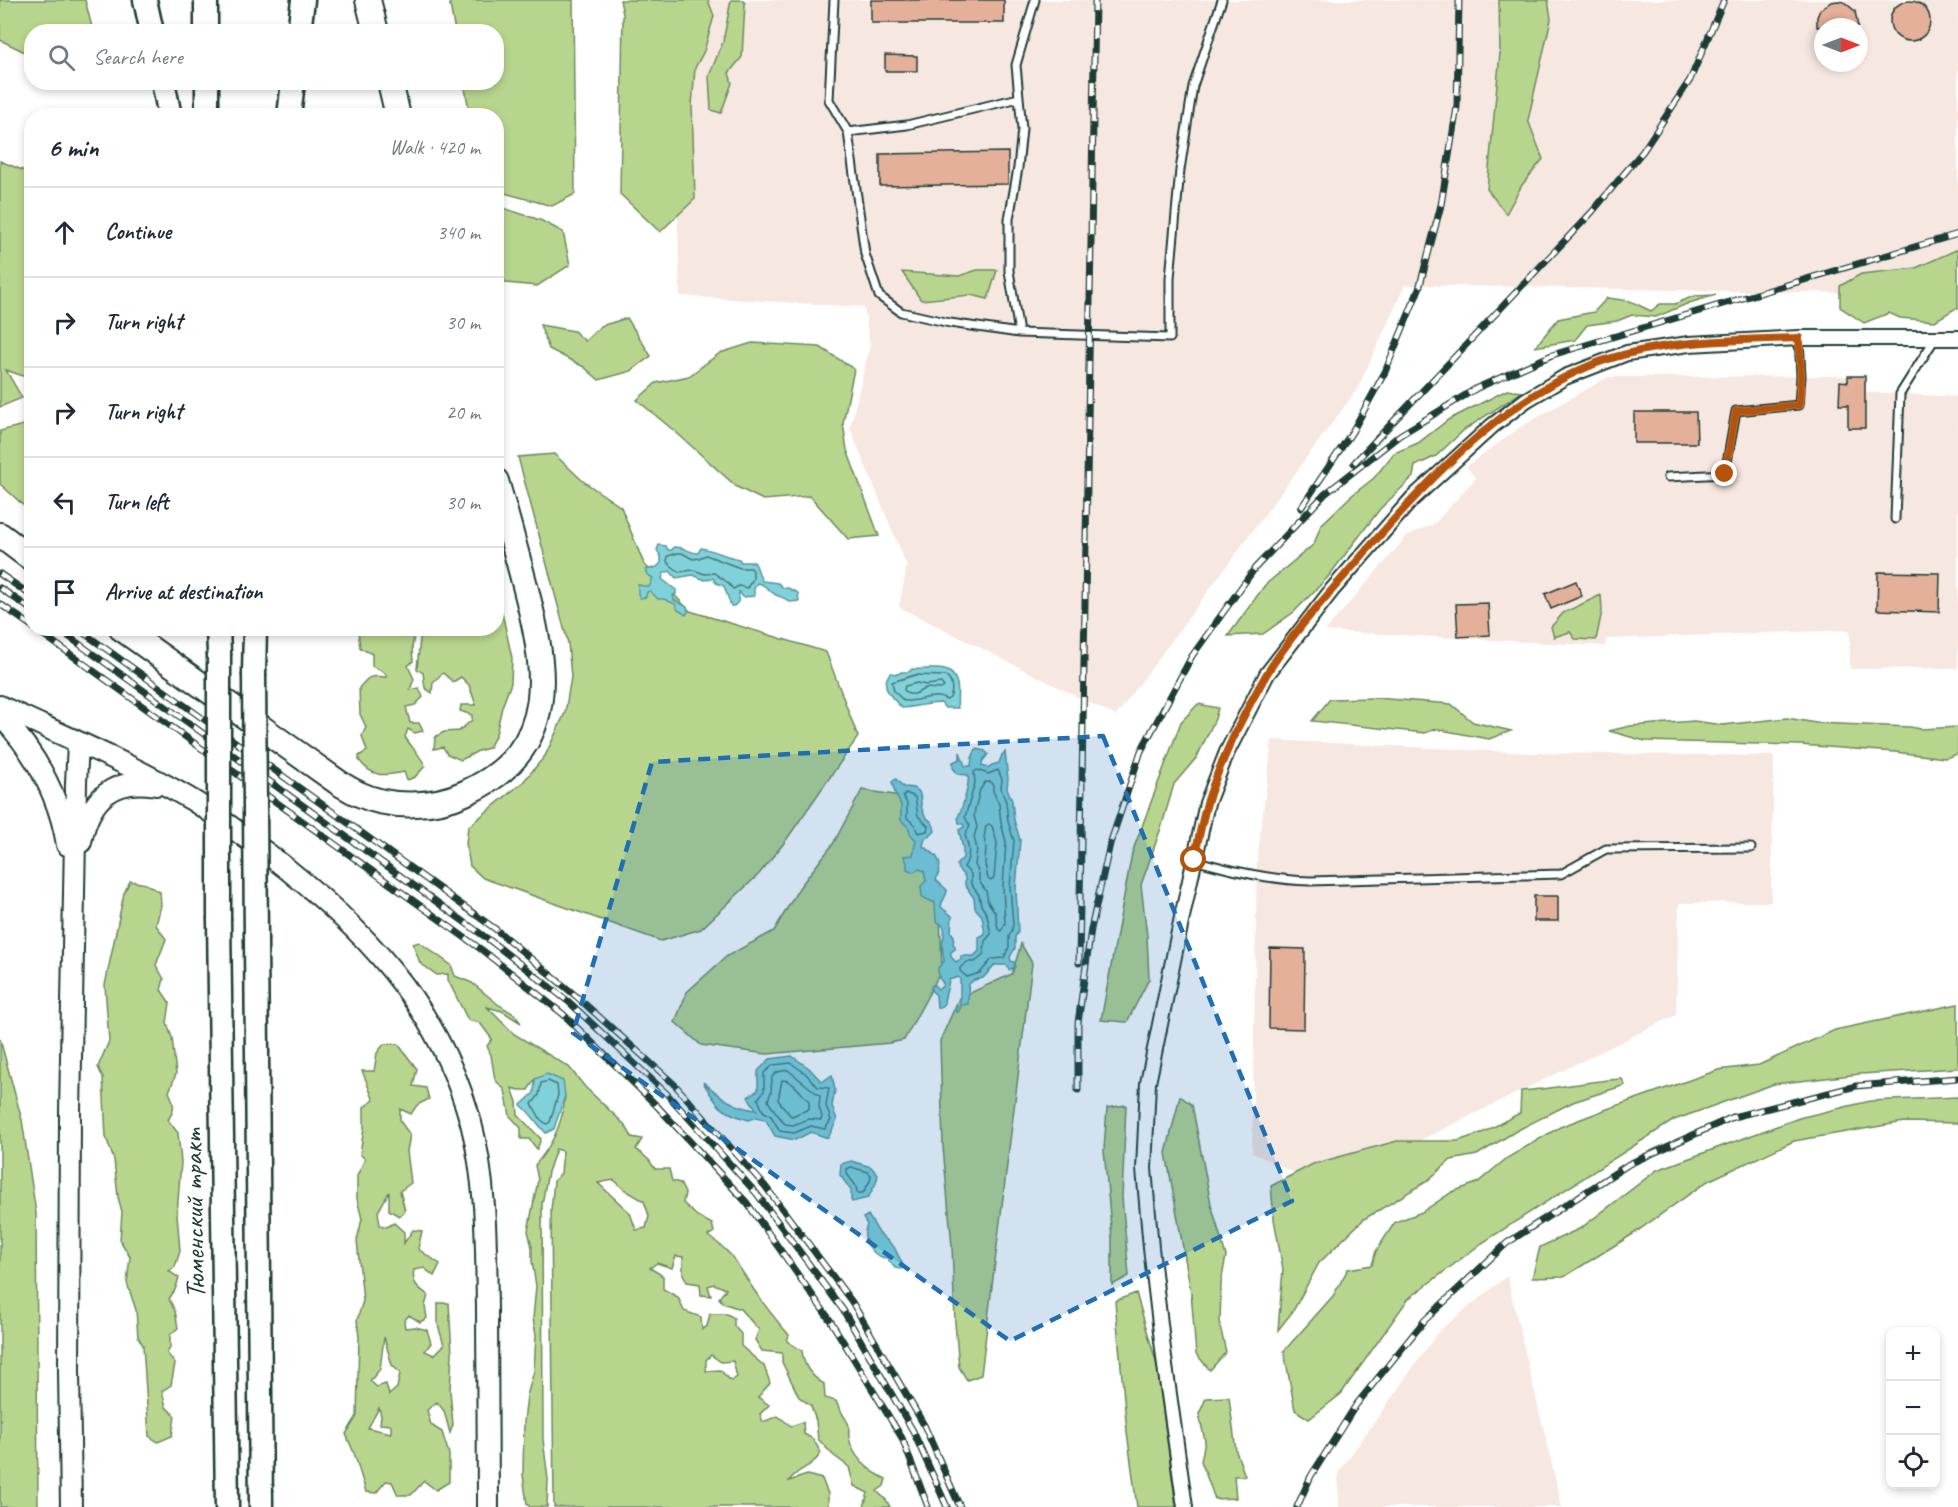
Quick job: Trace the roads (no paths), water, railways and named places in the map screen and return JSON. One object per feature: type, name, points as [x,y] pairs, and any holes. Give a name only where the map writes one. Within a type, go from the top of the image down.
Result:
[{"type":"highway","points":[[368,0],[374,24]]},
{"type":"highway","points":[[392,90],[396,108]]},
{"type":"highway","points":[[132,636],[329,776],[360,795],[411,804],[457,797],[481,786],[517,755],[529,737],[538,711],[542,684],[537,630],[504,510]]},
{"type":"highway","points":[[0,535],[24,553]]},
{"type":"main road","points":[[145,0],[150,24]]},
{"type":"main road","points":[[206,0],[206,24]]},
{"type":"main road","points":[[296,0],[297,24]]},
{"type":"main road","points":[[298,24],[303,0]]},
{"type":"main road","points":[[165,90],[168,108]]},
{"type":"main road","points":[[207,90],[207,108]]},
{"type":"main road","points":[[290,108],[292,90]]},
{"type":"main road","name":"Тюменский тракт","points":[[218,636],[219,920],[227,1507]]},
{"type":"main road","points":[[255,636],[261,1507]]},
{"type":"main road","points":[[0,706],[170,788],[222,820],[315,890],[346,919],[378,951],[425,1015],[445,1053],[459,1087],[471,1124],[479,1162],[486,1256],[488,1507]]},
{"type":"main road","points":[[0,715],[25,742],[52,790],[66,839],[74,886]]},
{"type":"main road","points":[[71,1507],[69,1372],[74,886],[78,743]]},
{"type":"main road","points":[[74,886],[83,834],[92,810],[106,793],[122,784],[141,782],[170,788]]},
{"type":"street","points":[[1185,1507],[1151,1248],[1144,1169],[1148,1083],[1207,802],[1227,752],[1267,674],[1332,590],[1412,499],[1492,426],[1526,400],[1565,377],[1627,353],[1719,341],[1799,338],[1958,338]]},
{"type":"lane","points":[[834,0],[829,100],[848,132],[865,254],[879,296],[901,312],[950,323],[1019,333],[1170,338],[1170,278],[1180,170],[1193,86],[1222,0]]},
{"type":"lane","points":[[1019,333],[1010,271],[1009,219],[1022,129],[1016,65],[1035,0]]},
{"type":"lane","points":[[848,132],[907,125],[1019,98]]},
{"type":"lane","points":[[1895,519],[1900,394],[1936,337]]},
{"type":"lane","points":[[1668,477],[1725,474],[1736,411],[1799,405],[1801,376],[1799,338]]},
{"type":"lane","points":[[1194,860],[1238,872],[1285,880],[1310,881],[1561,874],[1606,849],[1751,848]]},
{"type":"water","points":[[659,545],[666,546],[668,550],[678,547],[698,553],[701,548],[739,559],[741,562],[754,562],[762,581],[778,583],[783,588],[798,593],[799,601],[790,602],[757,583],[754,596],[743,597],[739,592],[738,602],[731,606],[724,586],[716,583],[713,578],[705,580],[693,575],[676,578],[670,571],[664,573],[662,579],[676,590],[676,594],[673,595],[674,600],[687,607],[686,615],[678,610],[675,604],[658,599],[650,591],[647,592],[646,597],[640,598],[638,585],[649,587],[653,578],[646,570],[657,567],[661,563],[657,550]]},
{"type":"water","points":[[912,669],[939,669],[950,673],[957,684],[958,708],[945,708],[941,703],[902,708],[886,688],[887,678],[890,673],[909,672]]},
{"type":"water","points":[[976,749],[988,754],[982,766],[988,768],[999,763],[1005,752],[1007,788],[1020,840],[1016,888],[1018,932],[1015,937],[1015,948],[1010,957],[1015,967],[1009,970],[1007,965],[995,965],[983,978],[974,980],[968,985],[968,1004],[962,1005],[956,1012],[955,1008],[960,1005],[960,979],[958,977],[949,980],[944,1004],[939,1008],[937,1008],[936,995],[931,990],[931,986],[934,985],[938,989],[943,983],[939,978],[938,968],[944,961],[942,945],[944,929],[936,921],[935,903],[922,897],[921,886],[926,881],[924,871],[920,869],[913,872],[907,869],[904,856],[913,855],[916,840],[901,820],[901,805],[892,782],[896,779],[903,787],[919,791],[923,812],[934,827],[935,831],[925,838],[923,846],[939,860],[940,868],[936,880],[947,890],[941,907],[952,916],[951,932],[954,936],[955,949],[951,952],[951,957],[956,962],[961,959],[961,956],[974,956],[979,951],[979,937],[985,934],[982,916],[975,908],[974,898],[965,885],[965,876],[959,871],[957,864],[963,858],[959,830],[964,827],[959,823],[958,817],[967,790],[968,775],[958,774],[953,768],[953,762],[960,759],[960,752],[965,766],[971,766]]},
{"type":"water","points":[[792,1056],[809,1068],[822,1082],[832,1075],[835,1090],[832,1106],[837,1120],[828,1138],[811,1132],[795,1140],[775,1136],[766,1120],[757,1117],[749,1120],[726,1111],[703,1082],[735,1104],[757,1110],[748,1097],[758,1090],[758,1071],[770,1059]]},
{"type":"water","points":[[547,1074],[563,1081],[565,1096],[554,1129],[546,1133],[521,1105],[534,1093],[535,1079]]},
{"type":"water","points":[[851,1161],[871,1167],[878,1175],[868,1198],[852,1202],[851,1190],[840,1175],[841,1164]]},
{"type":"water","points":[[868,1215],[879,1233],[894,1247],[903,1265],[901,1269],[895,1268],[887,1258],[872,1251],[866,1241],[867,1225],[863,1218]]},
{"type":"railway","points":[[1079,963],[1095,0]]},
{"type":"railway","points":[[1301,508],[1352,432],[1385,372],[1419,289],[1441,205],[1457,107],[1459,0]]},
{"type":"railway","points":[[1354,463],[1592,212],[1643,151],[1690,80],[1724,0]]},
{"type":"railway","points":[[1078,1090],[1078,1023],[1091,929],[1110,844],[1141,751],[1192,656],[1255,568],[1325,494],[1400,435],[1477,388],[1552,355],[1958,234]]},
{"type":"railway","points":[[0,574],[24,590]]},
{"type":"railway","points":[[0,588],[24,604]]},
{"type":"railway","points":[[0,604],[24,620]]},
{"type":"railway","points":[[45,636],[482,950],[563,1014],[657,1106],[747,1203],[830,1320],[902,1438],[928,1507]]},
{"type":"railway","points":[[68,636],[488,939],[569,1002],[667,1094],[757,1194],[843,1310],[913,1431],[947,1507]]},
{"type":"railway","points":[[88,636],[494,928],[576,996],[674,1084],[765,1186],[852,1302],[924,1425],[960,1507]]},
{"type":"railway","points":[[1297,1507],[1311,1476],[1356,1405],[1425,1320],[1507,1243],[1629,1164],[1733,1117],[1856,1086],[1958,1078]]}]
